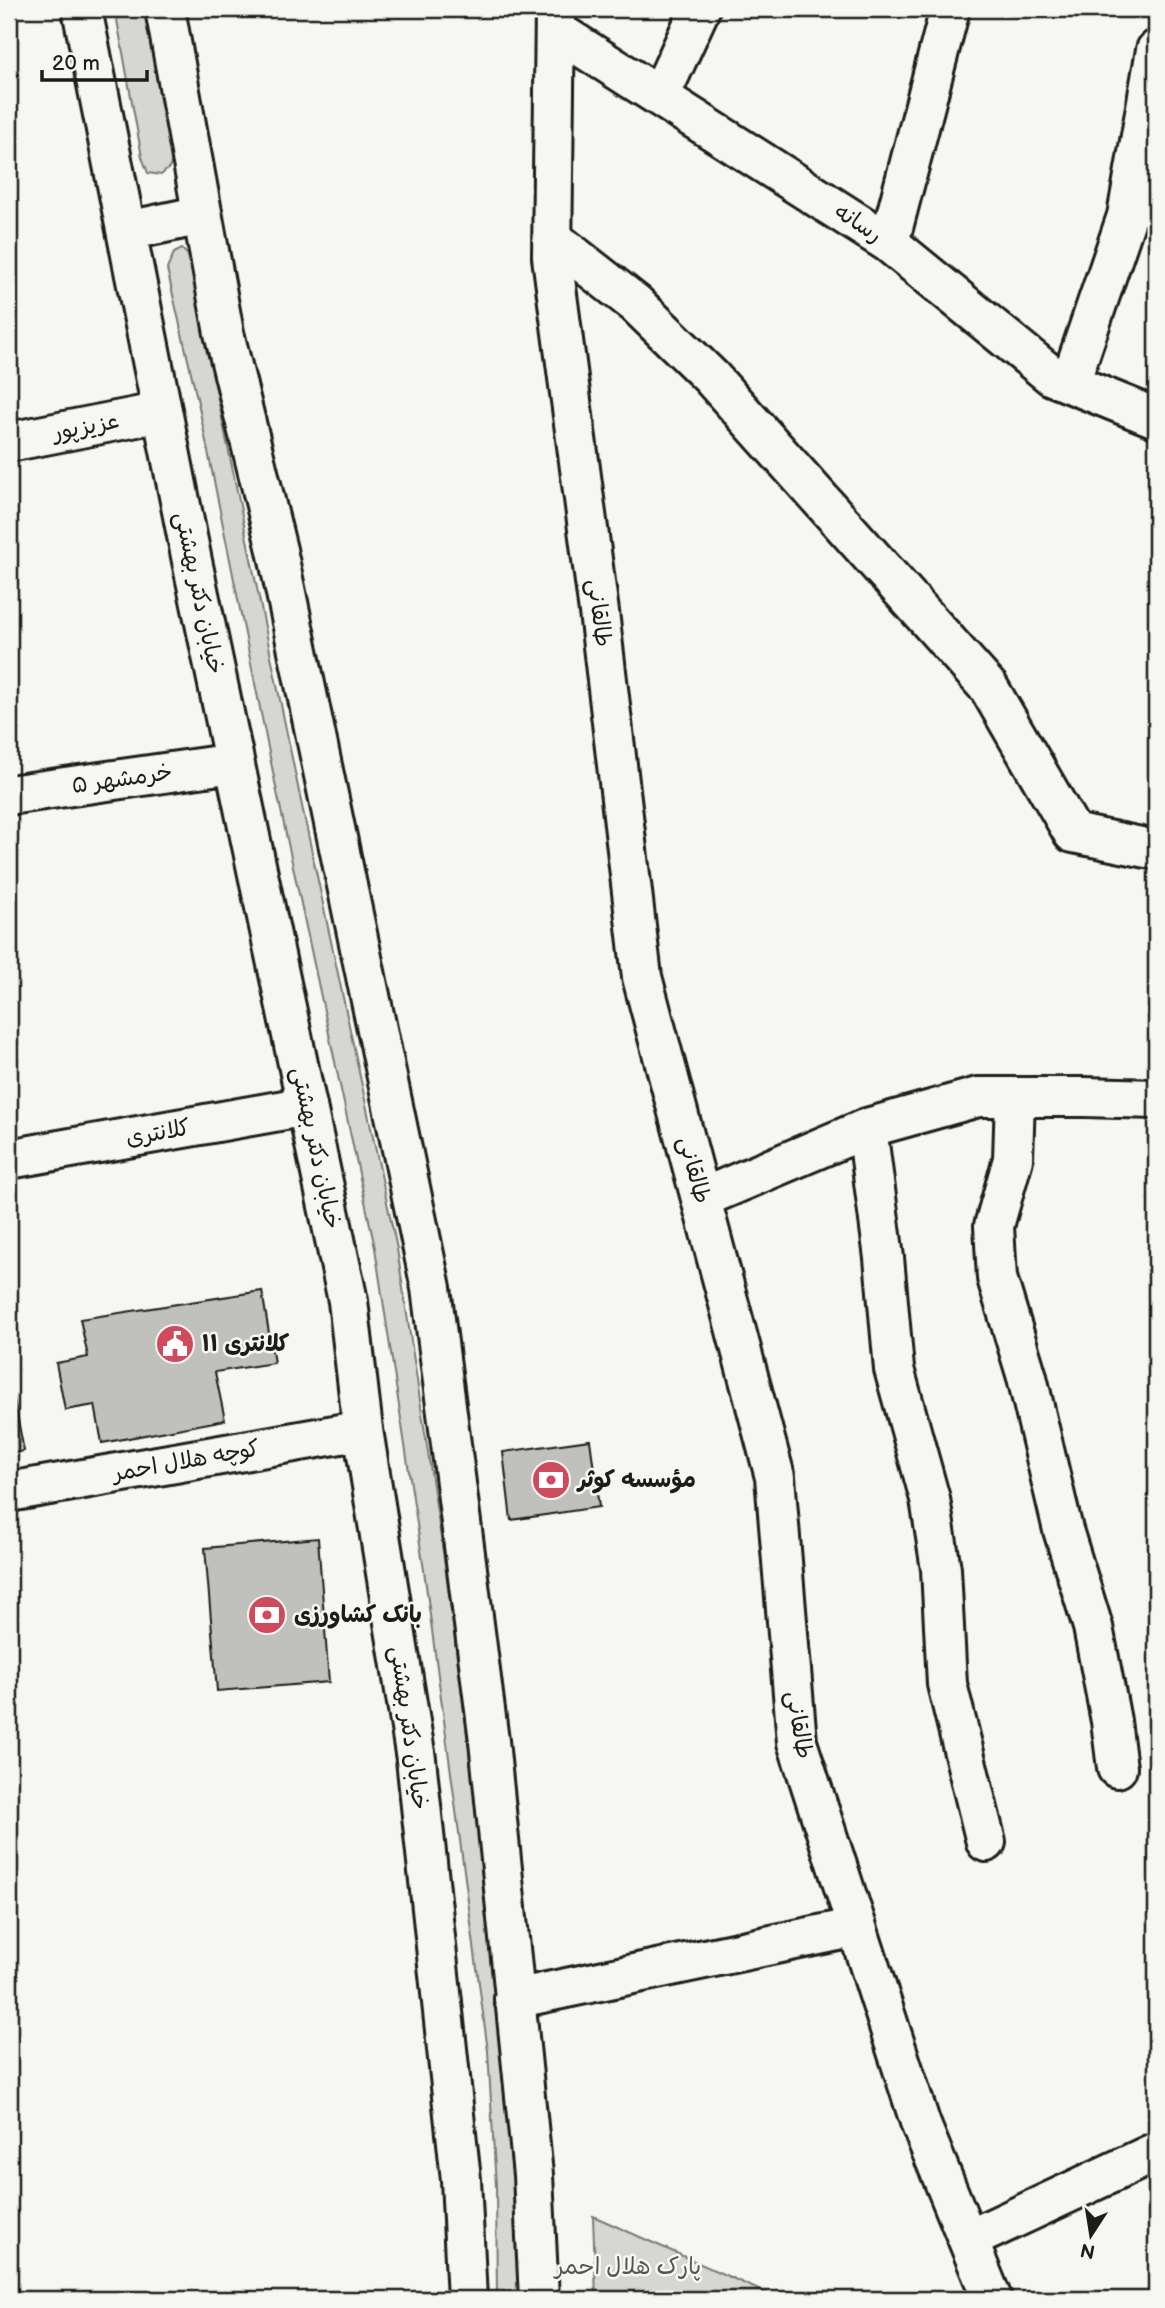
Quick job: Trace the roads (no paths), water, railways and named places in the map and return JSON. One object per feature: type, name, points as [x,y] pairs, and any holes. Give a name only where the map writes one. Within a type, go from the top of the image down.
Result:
[{"type":"street","name":"خیابان دکتر بهشتی","points":[[82,9],[234,763],[348,1301],[363,1430],[416,1759],[461,2180],[467,2299]]},
{"type":"street","points":[[165,9],[224,333],[279,564],[431,1288],[489,1741],[513,1999],[533,2175],[539,2299]]},
{"type":"street","points":[[660,96],[701,9]]},
{"type":"street","points":[[889,243],[950,9]]},
{"type":"street","name":"رسانه","points":[[555,19],[660,96],[889,243],[1052,376],[1156,418]]},
{"type":"street","name":"طالقانی","points":[[555,19],[552,257],[599,612],[642,977],[775,1477],[797,1742],[921,2125],[992,2299]]},
{"type":"street","points":[[1070,383],[1128,216],[1156,50]]},
{"type":"street","points":[[127,231],[202,215]]},
{"type":"street","points":[[553,239],[636,304],[711,377],[989,688],[1073,833],[1156,850]]},
{"type":"street","name":"عزیزپور","points":[[9,442],[163,412]]},
{"type":"street","name":"خرمشهر ۵","points":[[9,795],[234,763]]},
{"type":"street","points":[[702,1198],[867,1128],[978,1097],[1156,1099]]},
{"type":"street","points":[[1015,1097],[1013,1159],[994,1226],[997,1278],[1027,1377],[1063,1530],[1093,1627],[1117,1768]]},
{"type":"street","name":"کلانتری","points":[[9,1159],[307,1106]]},
{"type":"street","points":[[867,1128],[884,1258],[894,1369],[930,1499],[941,1569],[947,1684],[986,1842]]},
{"type":"street","name":"کوچه هلال احمر","points":[[9,1492],[363,1430]]},
{"type":"street","points":[[513,1999],[857,1927]]},
{"type":"street","points":[[968,2240],[1156,2152]]},
{"type":"place","name":"کلانتری ۱۱","points":[[175,1344]]},
{"type":"place","name":"مؤسسه کوثر","points":[[551,1480]]},
{"type":"place","name":"بانک کشاورزی","points":[[267,1615]]},
{"type":"park label","name":"پارک هلال احمر","points":[[628,2267]]}]
